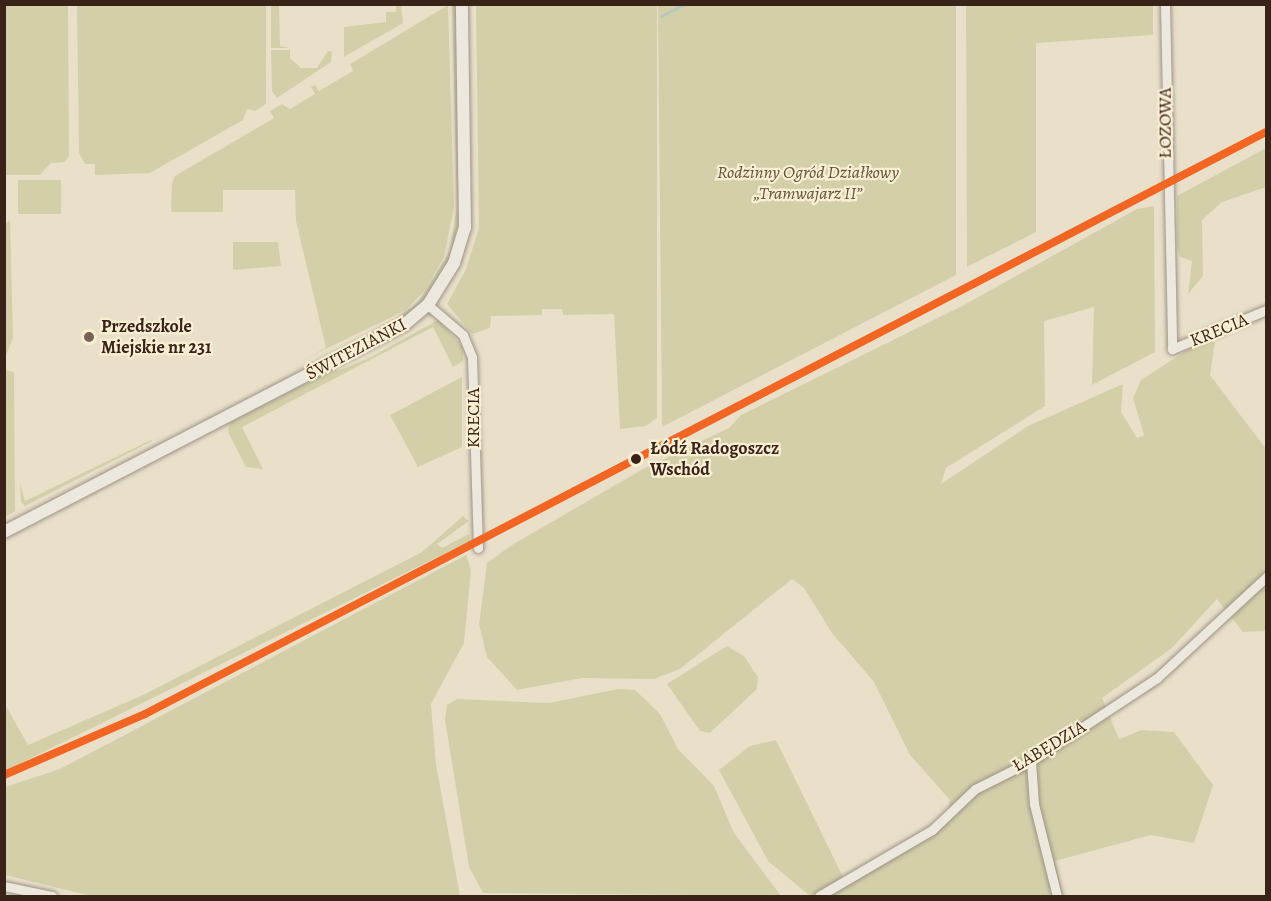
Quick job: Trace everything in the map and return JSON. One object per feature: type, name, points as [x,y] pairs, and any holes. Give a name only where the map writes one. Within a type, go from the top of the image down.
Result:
[{"type":"street","name":"ŚWITEZIANKI","points":[[4,532],[405,324],[429,305],[454,263],[465,224],[462,4]]},
{"type":"street","name":"ŁOZOWA","points":[[1165,4],[1172,349]]},
{"type":"street","name":"KRECIA","points":[[429,305],[463,335],[472,357],[478,548]]},
{"type":"street","name":"KRECIA","points":[[1172,349],[1266,310]]},
{"type":"street","name":"ŁABĘDZIA","points":[[819,897],[932,830],[975,789],[1031,762],[1157,678],[1266,577]]},
{"type":"street","points":[[1031,762],[1034,804],[1057,897]]},
{"type":"street","points":[[4,886],[52,897]]},
{"type":"green space","points":[[4,5],[68,5],[69,156],[65,162],[51,163],[40,175],[5,175]]},
{"type":"green space","points":[[77,5],[266,5],[266,104],[255,111],[247,109],[243,120],[150,173],[95,175],[95,164],[85,164],[79,153]]},
{"type":"green space","points":[[271,5],[279,5],[280,46],[290,48],[271,48]]},
{"type":"green space","points":[[396,5],[401,5],[403,23],[344,57],[344,27],[386,22],[386,12],[396,12]]},
{"type":"green space","points":[[448,5],[454,207],[444,257],[425,290],[406,310],[299,362],[326,348],[296,221],[295,190],[223,190],[223,212],[171,212],[172,183],[175,176],[274,118],[270,111],[282,104],[290,109],[315,94],[311,87],[315,85],[319,91],[353,71],[350,64]]},
{"type":"green space","points":[[452,5],[456,6],[459,223],[449,260],[422,304],[404,318],[336,353],[416,305],[450,251],[457,206]]},
{"type":"green space","points":[[476,5],[657,5],[657,418],[646,426],[620,429],[614,314],[563,315],[562,309],[542,309],[542,315],[491,316],[490,328],[472,334],[447,304],[466,269],[479,228]]},
{"type":"green space","name":"Rodzinny Ogród Działkowy „Tramwajarz II”","points":[[658,5],[956,5],[956,275],[662,427]]},
{"type":"green space","points":[[966,5],[1153,5],[1153,35],[1036,43],[1036,232],[967,267]]},
{"type":"green space","points":[[271,50],[290,50],[290,58],[301,68],[317,68],[328,51],[332,51],[331,62],[277,98],[272,91]]},
{"type":"green space","points":[[1266,148],[1266,187],[1222,202],[1202,220],[1203,276],[1188,294],[1192,261],[1180,257],[1177,246],[1177,196]]},
{"type":"green space","points":[[18,180],[61,180],[61,214],[18,214]]},
{"type":"green space","points":[[1154,206],[1155,352],[1092,385],[1094,307],[1044,321],[1045,406],[946,468],[941,484],[1028,426],[1123,384],[1121,412],[1137,438],[1144,435],[1133,398],[1141,380],[1200,342],[1215,342],[1210,375],[1266,449],[1266,631],[1243,632],[1217,599],[1172,648],[1102,698],[1119,739],[1142,730],[1174,732],[1213,785],[1194,843],[1151,835],[1055,861],[1063,896],[810,896],[768,861],[719,770],[750,746],[776,740],[846,883],[948,819],[950,800],[910,755],[874,682],[832,633],[804,588],[792,579],[680,669],[654,679],[582,678],[517,690],[487,657],[479,624],[487,563],[512,545],[643,469],[729,428],[741,415],[962,306],[1137,209]]},
{"type":"green space","points":[[10,220],[13,338],[5,358],[4,225]]},
{"type":"green space","points":[[233,242],[278,242],[281,266],[233,270]]},
{"type":"green space","points":[[438,320],[463,347],[463,361],[453,367],[433,327],[242,427],[263,469],[246,467],[228,432],[229,423],[335,368],[337,371],[369,358]]},
{"type":"green space","points":[[5,370],[14,372],[15,511],[5,517]]},
{"type":"green space","points":[[462,377],[462,447],[418,467],[390,415]]},
{"type":"green space","points":[[151,440],[25,506],[21,502],[20,483],[25,501]]},
{"type":"green space","points":[[463,516],[469,521],[437,544],[442,548],[469,534],[470,541],[5,771],[5,704],[28,745],[143,695],[422,552]]},
{"type":"green space","points":[[466,555],[471,570],[464,643],[431,704],[436,764],[460,896],[91,896],[5,875],[5,787],[60,769]]},
{"type":"green space","points":[[727,646],[744,656],[758,677],[757,689],[710,733],[700,731],[667,684]]},
{"type":"green space","points":[[618,689],[635,690],[660,714],[678,749],[714,786],[734,833],[781,896],[483,893],[469,867],[445,720],[447,705],[457,699],[549,703]]},
{"type":"waterway","points":[[661,16],[685,4]]},
{"type":"transit line","points":[[4,775],[145,714],[1266,132]]},
{"type":"place","name":"Przedszkole Miejskie nr 231","points":[[89,337]]},
{"type":"place","name":"Łódź Radogoszcz Wschód","points":[[636,459]]}]
